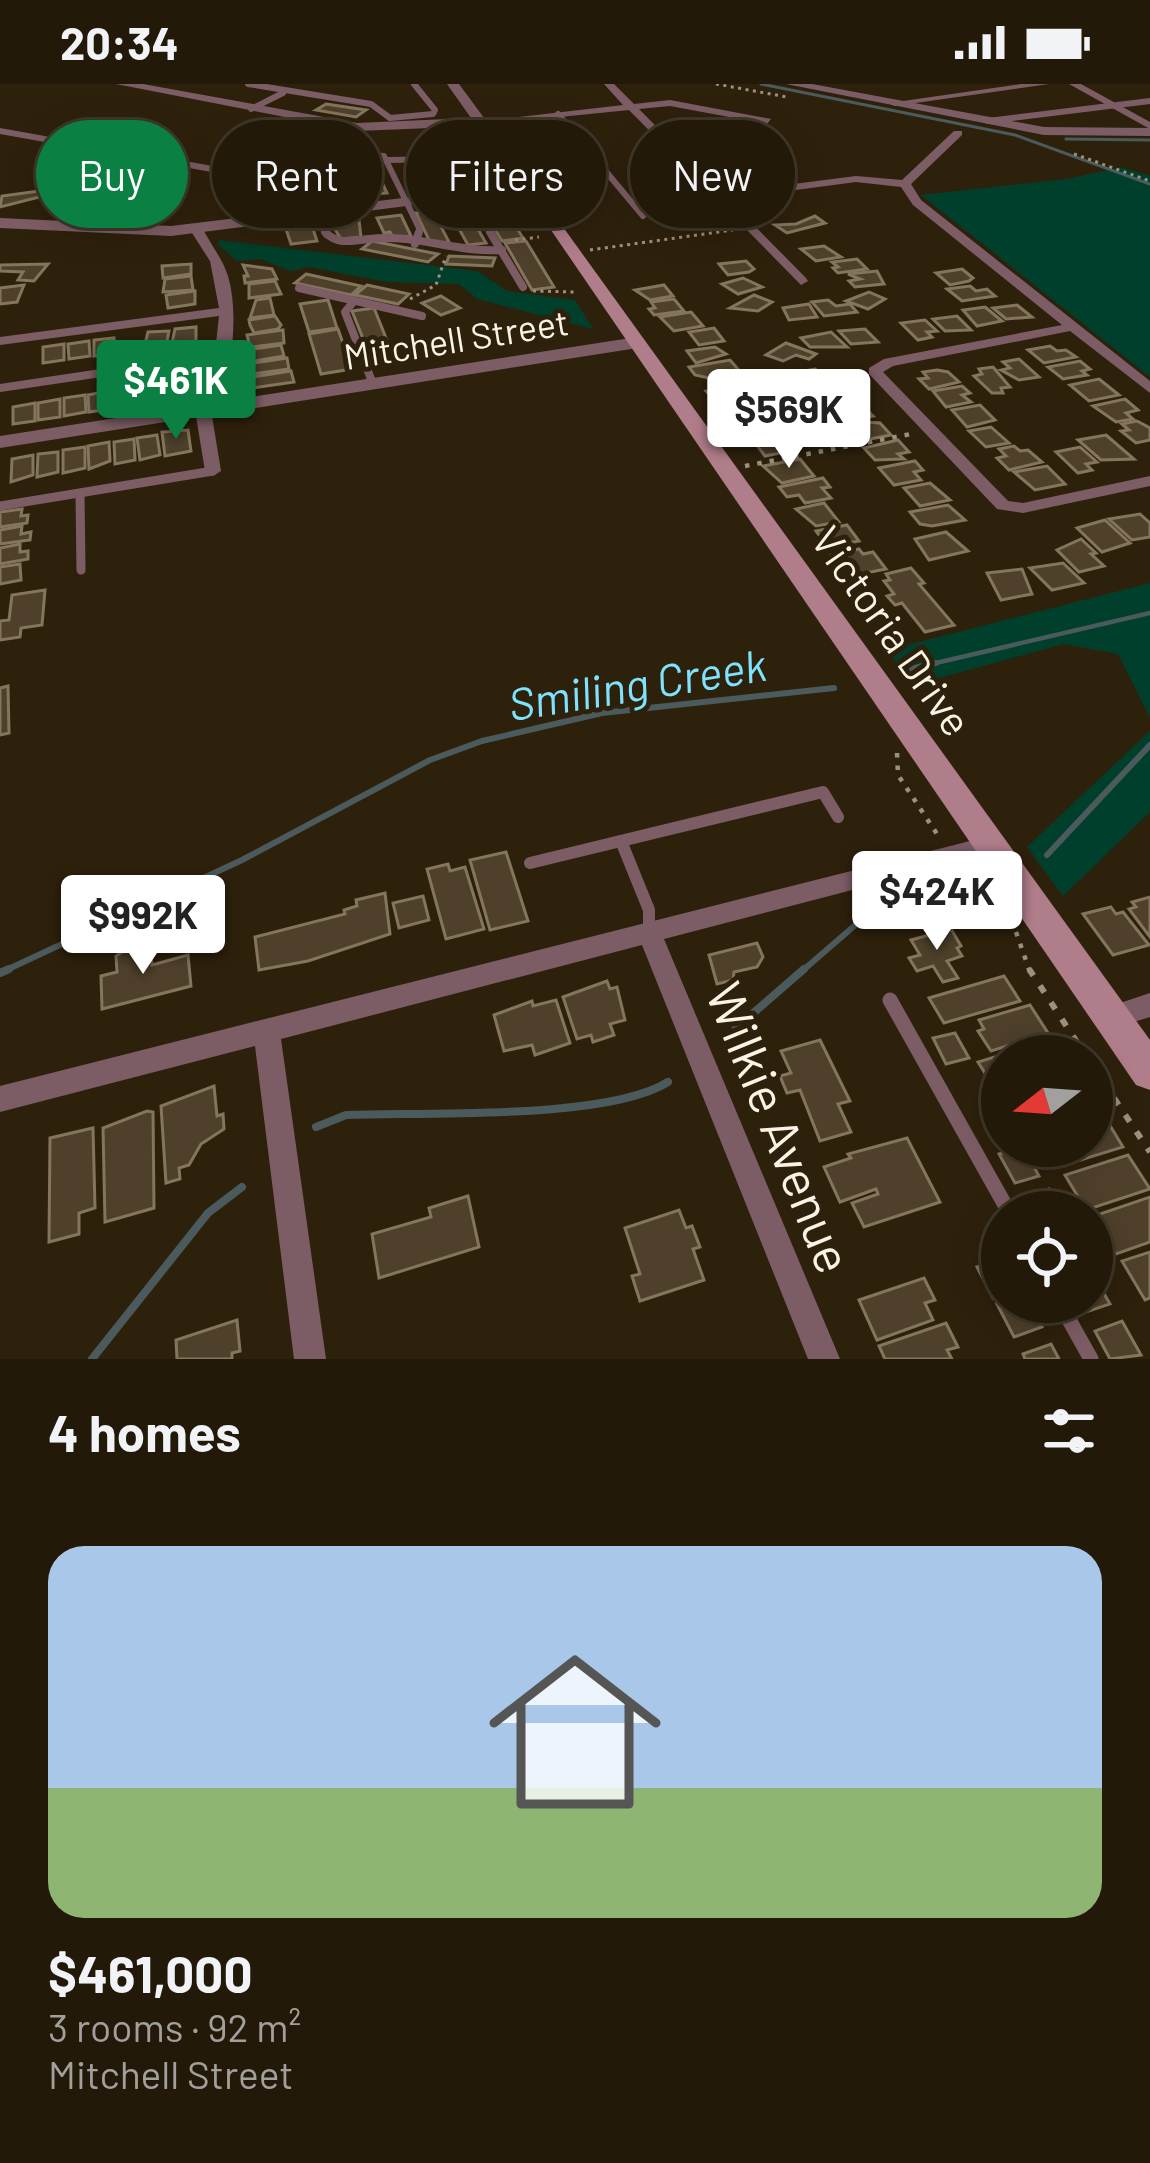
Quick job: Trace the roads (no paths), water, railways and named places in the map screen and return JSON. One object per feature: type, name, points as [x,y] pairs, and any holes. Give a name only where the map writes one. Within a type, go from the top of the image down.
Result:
[{"type":"main road","name":"Victoria Drive","points":[[555,228],[1150,1072]]},
{"type":"street","points":[[122,84],[357,128],[406,126]]},
{"type":"street","name":"Victoria Drive","points":[[453,84],[479,120]]},
{"type":"street","points":[[609,84],[645,120]]},
{"type":"street","points":[[894,104],[1043,84]]},
{"type":"street","points":[[1074,84],[1150,129]]},
{"type":"street","points":[[803,85],[1080,134],[1150,129]]},
{"type":"street","points":[[500,120],[673,103],[762,120]]},
{"type":"street","points":[[0,131],[212,169]]},
{"type":"street","points":[[795,186],[868,178],[905,184],[941,158],[958,134]]},
{"type":"street","points":[[814,169],[830,182]]},
{"type":"street","points":[[905,184],[917,202],[1150,388]]},
{"type":"street","points":[[0,223],[130,232],[212,226]]},
{"type":"street","points":[[197,228],[201,242],[215,257],[224,311],[223,355],[210,409],[213,470]]},
{"type":"street","points":[[749,228],[801,281]]},
{"type":"street","points":[[0,341],[224,311]]},
{"type":"street","points":[[1072,327],[877,366],[876,375],[992,498],[1010,508],[1150,482]]},
{"type":"street","name":"Mitchell Street","points":[[0,442],[637,344]]},
{"type":"street","points":[[1010,508],[1012,531]]},
{"type":"street","points":[[0,1099],[990,845]]},
{"type":"street","name":"Wilkie Avenue","points":[[649,932],[824,1359]]},
{"type":"street","points":[[1112,1017],[1150,1005]]},
{"type":"street","points":[[266,1029],[310,1359]]},
{"type":"lane","points":[[248,84],[371,104],[390,118],[433,114],[435,110],[414,84]]},
{"type":"lane","points":[[251,110],[283,93]]},
{"type":"lane","points":[[988,121],[1150,100]]},
{"type":"lane","points":[[558,114],[630,199]]},
{"type":"lane","points":[[382,156],[406,200]]},
{"type":"lane","points":[[388,160],[406,160]]},
{"type":"lane","points":[[324,228],[327,237],[337,242],[380,238],[447,251],[502,250]]},
{"type":"lane","points":[[415,244],[419,228]]},
{"type":"lane","points":[[488,228],[523,287]]},
{"type":"lane","points":[[299,288],[422,316]]},
{"type":"lane","points":[[356,299],[345,312],[374,384]]},
{"type":"lane","points":[[0,388],[223,355]]},
{"type":"lane","points":[[0,506],[213,470]]},
{"type":"lane","points":[[80,494],[81,570]]},
{"type":"lane","points":[[530,863],[823,792],[838,817]]},
{"type":"lane","points":[[621,841],[649,910],[649,932]]},
{"type":"lane","points":[[890,1000],[997,1191]]},
{"type":"lane","points":[[1071,1323],[1091,1359]]},
{"type":"waterway","points":[[761,84],[1015,135],[1150,184]]},
{"type":"waterway","points":[[1066,139],[1150,140]]},
{"type":"waterway","name":"Smiling Creek","points":[[923,666],[1150,613]]},
{"type":"waterway","name":"Smiling Creek","points":[[906,670],[936,663]]},
{"type":"waterway","name":"Smiling Creek","points":[[2,972],[242,860],[430,760],[482,741],[602,713],[834,688]]},
{"type":"waterway","points":[[1047,855],[1150,745]]},
{"type":"waterway","points":[[801,972],[860,921],[969,899]]},
{"type":"waterway","name":"Smiling Creek","points":[[0,973],[9,969]]},
{"type":"waterway","points":[[736,1028],[804,969]]},
{"type":"waterway","points":[[316,1127],[346,1115],[603,1103],[668,1082]]},
{"type":"waterway","points":[[92,1359],[208,1213],[242,1187]]}]
